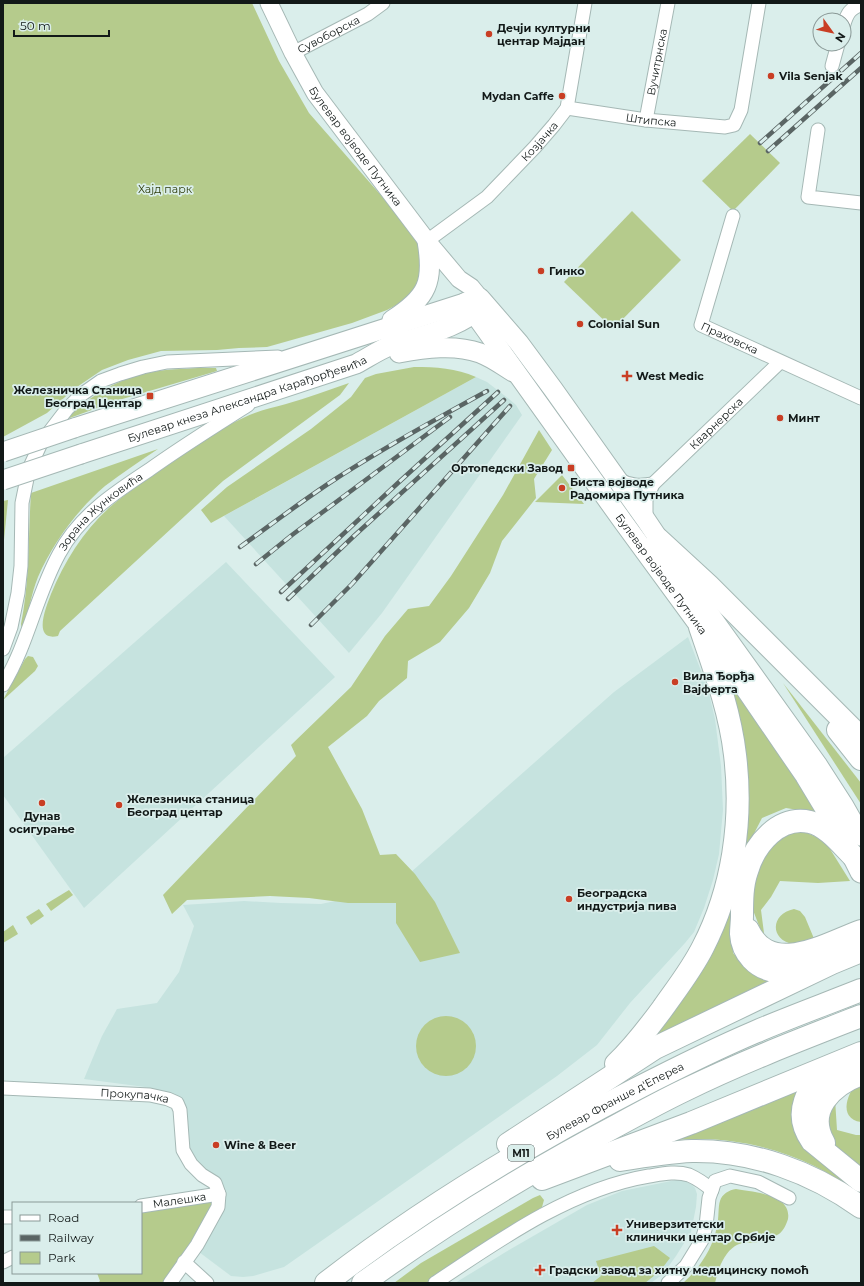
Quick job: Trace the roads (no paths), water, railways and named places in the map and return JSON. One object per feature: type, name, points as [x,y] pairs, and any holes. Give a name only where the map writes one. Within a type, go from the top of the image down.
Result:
[{"type":"highway","points":[[658,538],[708,585],[789,668],[861,738]]},
{"type":"highway","points":[[582,1096],[624,1055],[654,1020],[678,988],[703,946],[721,902],[728,876],[734,852],[737,828],[738,803],[735,755],[719,684],[700,626]]},
{"type":"highway","points":[[789,668],[861,759]]},
{"type":"highway","points":[[857,864],[831,835],[812,822],[791,822],[780,826],[770,832],[761,843],[747,870],[742,902],[742,915],[746,928],[756,944],[770,953],[780,955],[824,956],[861,951]]},
{"type":"highway","points":[[371,1248],[431,1197],[507,1144],[655,1048],[824,956],[861,931]]},
{"type":"highway","name":"Булевар Франше д'Епереа","points":[[326,1283],[371,1248],[491,1170],[574,1121],[677,1068],[738,1039],[861,990]]},
{"type":"highway","name":"Булевар Франше д'Епереа","points":[[363,1283],[442,1227],[541,1167],[685,1090],[793,1042],[853,1019]]},
{"type":"highway","points":[[487,1200],[691,1123],[861,1053]]},
{"type":"highway","points":[[839,1061],[814,1084],[808,1093],[804,1102],[804,1123],[809,1136],[861,1181]]},
{"type":"highway","points":[[831,1155],[819,1131],[818,1114],[821,1105],[835,1088],[843,1082],[861,1074]]},
{"type":"highway","points":[[575,1167],[661,1153],[694,1151],[749,1157],[782,1165],[799,1172],[830,1187],[861,1207]]},
{"type":"main road","points":[[376,330],[412,306],[426,287],[430,271],[427,241]]},
{"type":"main road","name":"Булевар кнеза Александра Карађорђевића","points":[[3,452],[376,330],[476,305]]},
{"type":"main road","name":"Булевар кнеза Александра Карађорђевића","points":[[3,480],[356,364],[387,347],[452,325],[476,305]]},
{"type":"main road","name":"Булевар војводе Путника","points":[[476,305],[519,375],[624,523],[744,687],[805,776],[830,815],[857,864]]},
{"type":"main road","name":"Булевар војводе Путника","points":[[476,305],[528,354],[646,520],[703,605],[817,764],[861,836]]},
{"type":"main road","points":[[356,364],[385,356],[416,350],[433,348],[467,349],[484,355],[519,375]]},
{"type":"street","name":"Булевар војводе Путника","points":[[269,3],[293,53],[316,93],[427,241],[459,279],[471,287],[476,305]]},
{"type":"street","name":"Сувоборска","points":[[293,53],[368,14],[383,3]]},
{"type":"street","name":"Козјачка","points":[[427,241],[487,197],[535,147],[567,108],[585,3]]},
{"type":"street","name":"Вучитрнска","points":[[646,120],[668,3]]},
{"type":"street","name":"Штипска","points":[[567,108],[646,120],[725,127],[734,125],[741,110],[759,3]]},
{"type":"street","points":[[848,12],[852,8],[861,5]]},
{"type":"street","points":[[832,66],[836,52]]},
{"type":"street","points":[[818,130],[808,197],[861,203]]},
{"type":"street","name":"Праховска","points":[[733,216],[701,326],[861,398]]},
{"type":"street","points":[[3,649],[11,627],[18,593],[21,566],[22,503],[29,470],[41,442],[55,423],[81,395],[101,381],[120,374],[167,362],[300,356]]},
{"type":"street","name":"Кварнерска","points":[[646,520],[646,500],[653,484],[780,362]]},
{"type":"street","name":"Зорана Жунковића","points":[[3,685],[24,643],[37,604],[50,572],[65,543],[84,519],[107,499],[153,467],[265,394]]},
{"type":"street","points":[[616,478],[625,484],[635,486],[653,484]]},
{"type":"street","name":"Прокупачка","points":[[3,1088],[150,1095],[168,1099],[177,1103],[180,1110],[183,1150],[191,1164],[215,1183],[219,1194]]},
{"type":"street","points":[[435,1283],[532,1222],[581,1197],[599,1190],[632,1180],[670,1173],[688,1175],[702,1181],[712,1190]]},
{"type":"street","points":[[668,1283],[686,1266],[702,1240],[706,1226],[709,1198],[715,1181],[730,1176],[758,1182],[789,1198]]},
{"type":"street","points":[[174,1281],[184,1262],[197,1245],[218,1207],[219,1194]]},
{"type":"street","name":"Малешка","points":[[142,1206],[219,1194]]},
{"type":"street","points":[[3,1262],[12,1258]]},
{"type":"street","points":[[184,1262],[207,1283]]},
{"type":"railway","points":[[760,143],[861,53]]},
{"type":"railway","points":[[768,151],[861,68]]},
{"type":"railway","points":[[240,547],[337,478],[411,433],[487,391]]},
{"type":"railway","points":[[281,592],[498,392]]},
{"type":"railway","points":[[288,599],[355,535],[504,400]]},
{"type":"railway","points":[[311,625],[352,584],[510,406]]},
{"type":"railway","points":[[256,564],[292,535],[450,417]]},
{"type":"place","name":"Дечји културни центар Мајдан","points":[[489,34]]},
{"type":"place","name":"Vila Senjak","points":[[771,76]]},
{"type":"place","name":"Mydan Caffe","points":[[562,96]]},
{"type":"place","name":"Гинко","points":[[541,271]]},
{"type":"place","name":"Colonial Sun","points":[[580,324]]},
{"type":"place","name":"West Medic","points":[[627,376]]},
{"type":"place","name":"Железничка Станица Београд Центар","points":[[150,396]]},
{"type":"place","name":"Минт","points":[[780,418]]},
{"type":"place","name":"Ортопедски Завод","points":[[571,468]]},
{"type":"place","name":"Биста војводе Радомира Путника","points":[[562,488]]},
{"type":"place","name":"Вила Ђорђа Вајферта","points":[[675,682]]},
{"type":"place","name":"Дунав осигурање","points":[[42,803]]},
{"type":"place","name":"Железничка станица Београд центар","points":[[119,805]]},
{"type":"place","name":"Београдска индустрија пива","points":[[569,899]]},
{"type":"place","name":"Wine & Beer","points":[[216,1145]]},
{"type":"place","name":"Универзитетски клинички центар Србије","points":[[617,1230]]},
{"type":"place","name":"Градски завод за хитну медицинску помоћ","points":[[540,1270]]},
{"type":"park label","name":"Хајд парк","points":[[165,189]]}]
